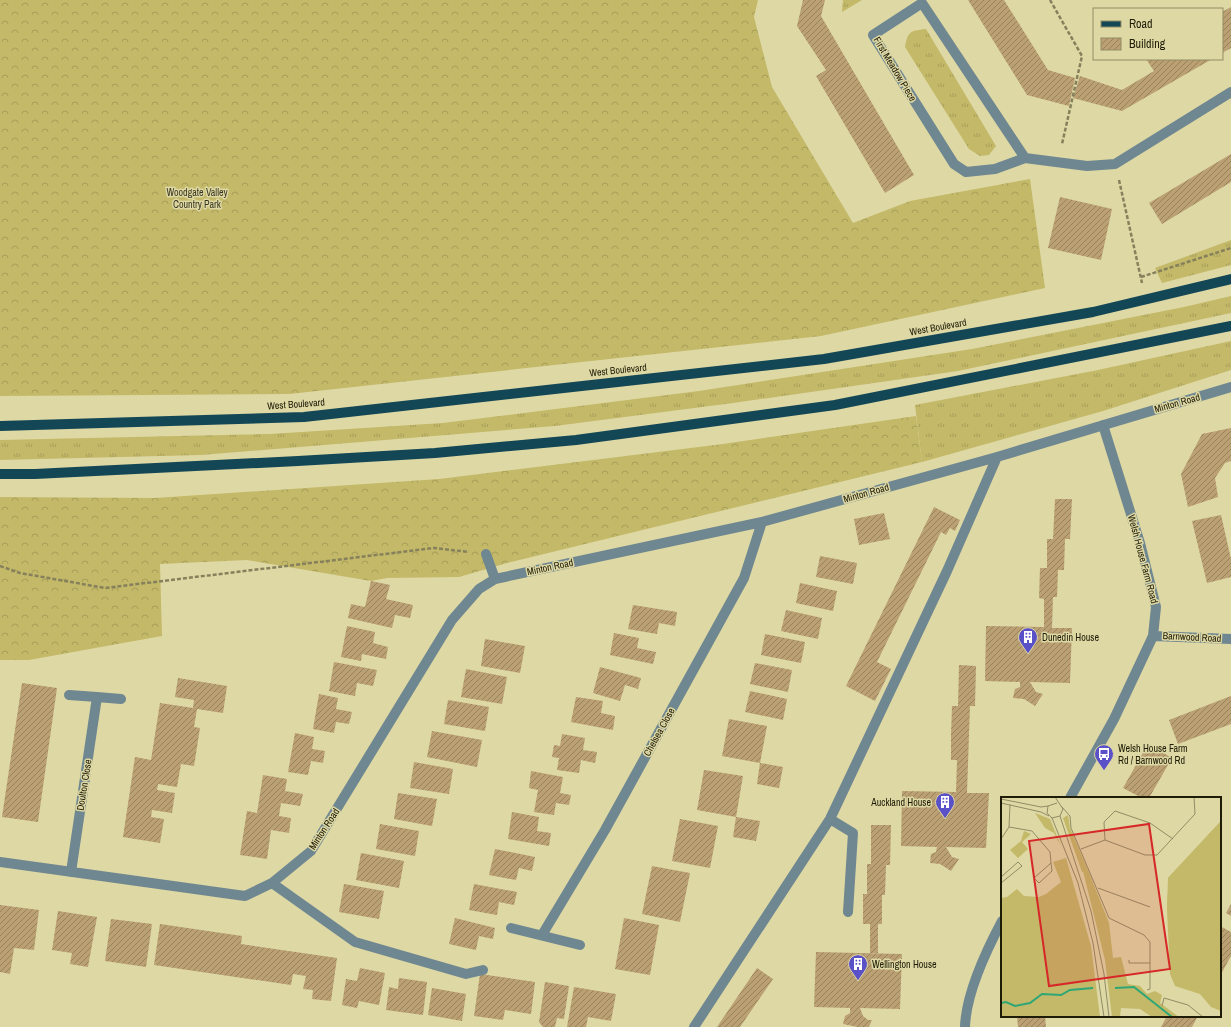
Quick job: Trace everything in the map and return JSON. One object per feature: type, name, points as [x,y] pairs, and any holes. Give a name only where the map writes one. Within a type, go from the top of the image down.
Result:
[{"type":"main road","name":"West Boulevard","points":[[0,426],[304,417],[824,359],[1093,312],[1231,279]]},
{"type":"main road","points":[[0,474],[35,474],[298,462],[576,440],[836,405],[1231,326]]},
{"type":"street","name":"First Meadow Piece","points":[[1025,158],[922,3],[872,35],[954,164],[966,172],[995,169],[1025,158],[1087,166],[1115,164],[1231,92]]},
{"type":"street","name":"Minton Road","points":[[0,862],[245,896],[272,883],[311,851],[452,620],[479,589],[495,579],[762,522],[997,457],[1231,387]]},
{"type":"street","name":"Welsh House Farm Road","points":[[1071,797],[1114,719],[1153,636],[1156,607],[1140,543],[1102,425]]},
{"type":"street","points":[[694,1027],[830,819],[944,578],[997,457]]},
{"type":"street","name":"Chelsea Close","points":[[542,935],[605,830],[744,578],[762,522]]},
{"type":"street","points":[[486,554],[495,579]]},
{"type":"street","name":"Barnwood Road","points":[[1153,636],[1231,639]]},
{"type":"street","points":[[69,695],[121,699]]},
{"type":"street","name":"Doulton Close","points":[[70,872],[97,697]]},
{"type":"street","points":[[830,819],[853,833],[848,912]]},
{"type":"street","points":[[272,883],[355,942],[466,974],[483,970]]},
{"type":"street","points":[[965,1027],[965,1015],[984,955],[1001,923]]},
{"type":"street","points":[[511,928],[580,945]]},
{"type":"path","points":[[1050,0],[1082,56],[1058,162]]},
{"type":"path","points":[[1115,164],[1146,299]]},
{"type":"path","points":[[1141,277],[1231,248]]},
{"type":"path","points":[[0,566],[20,573],[105,588],[434,548],[486,554]]},
{"type":"green space","name":"Woodgate Valley Country Park","points":[[0,0],[758,0],[754,17],[772,87],[853,223],[910,201],[1030,179],[1045,288],[821,336],[289,394],[0,396]]},
{"type":"green space","points":[[843,0],[862,0],[842,12]]},
{"type":"green space","points":[[926,29],[996,146],[989,155],[980,156],[969,149],[905,47],[907,38],[913,31]]},
{"type":"green space","points":[[1231,240],[1231,265],[1162,283],[1155,268]]},
{"type":"green space","points":[[1231,296],[1231,313],[958,371],[733,403],[555,426],[201,455],[0,460],[0,440],[270,434],[443,423],[699,391],[972,349],[1184,307]]},
{"type":"green space","points":[[1231,341],[1231,370],[1103,411],[922,462],[915,405],[1098,370]]},
{"type":"green space","points":[[916,416],[922,462],[507,563],[459,577],[387,578],[371,581],[247,560],[160,564],[162,636],[29,660],[0,660],[0,497],[155,498],[439,479],[723,444]]},
{"type":"building","points":[[803,0],[825,0],[821,16],[914,175],[885,193],[816,76],[826,70],[797,26]]},
{"type":"building","points":[[968,0],[1004,0],[1048,70],[1075,78],[1069,106],[1027,95]]},
{"type":"building","points":[[1231,7],[1231,48],[1223,52],[1223,11]]},
{"type":"building","points":[[1147,60],[1210,60],[1122,111],[1073,98],[1080,76],[1122,90],[1154,71]]},
{"type":"building","points":[[1231,154],[1231,182],[1162,224],[1149,203]]},
{"type":"building","points":[[1060,197],[1112,209],[1101,260],[1048,248]]},
{"type":"building","points":[[1231,428],[1231,461],[1225,463],[1215,478],[1218,497],[1188,507],[1181,474],[1202,434]]},
{"type":"building","name":"Dunedin House","points":[[1055,499],[1072,499],[1070,539],[1065,539],[1064,570],[1058,570],[1057,597],[1053,597],[1052,628],[1072,628],[1070,683],[1030,682],[1036,692],[1043,694],[1035,706],[1024,699],[1013,698],[1015,689],[1020,687],[1020,682],[985,681],[986,626],[1044,627],[1044,599],[1039,598],[1040,568],[1047,568],[1047,539],[1053,539]]},
{"type":"building","points":[[934,507],[960,520],[955,531],[950,528],[946,535],[941,532],[877,662],[891,669],[875,701],[846,686]]},
{"type":"building","points":[[884,513],[890,539],[859,545],[854,519]]},
{"type":"building","points":[[1221,515],[1231,559],[1231,577],[1207,583],[1192,521]]},
{"type":"building","points":[[820,556],[857,563],[853,584],[816,577]]},
{"type":"building","points":[[371,581],[390,585],[386,599],[413,605],[410,618],[395,615],[392,628],[348,618],[351,604],[365,607]]},
{"type":"building","points":[[800,583],[837,591],[833,611],[796,603]]},
{"type":"building","points":[[633,605],[677,612],[675,626],[659,623],[657,634],[628,629]]},
{"type":"building","points":[[786,610],[822,618],[818,639],[781,631]]},
{"type":"building","points":[[347,626],[375,632],[373,643],[388,647],[386,659],[362,654],[361,661],[341,657]]},
{"type":"building","points":[[614,633],[639,638],[637,648],[656,652],[653,664],[610,655]]},
{"type":"building","points":[[765,634],[805,642],[801,663],[761,655]]},
{"type":"building","points":[[485,639],[525,646],[520,673],[481,666]]},
{"type":"building","points":[[334,662],[377,670],[373,686],[357,683],[355,696],[329,691]]},
{"type":"building","points":[[755,663],[792,670],[788,692],[750,684]]},
{"type":"building","name":"Auckland House","points":[[959,665],[976,666],[975,706],[970,706],[967,793],[989,793],[986,848],[946,847],[952,857],[959,859],[951,871],[940,864],[930,863],[931,854],[936,852],[937,847],[901,846],[902,791],[956,792],[957,760],[951,760],[951,735],[952,706],[958,706]]},
{"type":"building","points":[[600,667],[641,678],[638,689],[625,685],[620,701],[593,693]]},
{"type":"building","points":[[466,669],[507,677],[502,704],[461,697]]},
{"type":"building","points":[[178,678],[227,686],[223,713],[197,709],[194,727],[200,728],[194,766],[181,764],[177,787],[158,784],[157,790],[175,793],[172,813],[152,810],[151,817],[164,819],[160,843],[123,837],[135,757],[151,760],[160,703],[193,708],[194,700],[175,697]]},
{"type":"building","points":[[22,683],[57,688],[38,822],[2,817]]},
{"type":"building","points":[[750,691],[787,699],[783,720],[745,712]]},
{"type":"building","points":[[319,694],[338,698],[336,709],[352,712],[349,724],[336,722],[334,733],[313,729]]},
{"type":"building","points":[[1231,696],[1231,724],[1178,744],[1169,720]]},
{"type":"building","points":[[576,697],[603,701],[601,713],[615,716],[613,730],[571,722]]},
{"type":"building","points":[[448,700],[489,707],[485,731],[444,724]]},
{"type":"building","points":[[729,719],[767,726],[760,763],[722,756]]},
{"type":"building","points":[[432,731],[482,740],[477,767],[427,757]]},
{"type":"building","points":[[295,733],[314,737],[312,749],[325,751],[323,763],[311,761],[308,775],[288,772]]},
{"type":"building","points":[[562,734],[585,738],[583,750],[597,752],[595,763],[581,760],[579,773],[557,770],[559,758],[552,757],[554,745],[560,746]]},
{"type":"building","points":[[1148,744],[1172,758],[1150,797],[1140,797],[1123,788]]},
{"type":"building","points":[[414,762],[453,769],[449,794],[410,788]]},
{"type":"building","points":[[760,763],[783,767],[779,788],[757,784]]},
{"type":"building","points":[[704,770],[743,776],[736,817],[697,810]]},
{"type":"building","points":[[531,771],[563,777],[560,793],[571,795],[569,805],[556,803],[554,815],[534,812],[538,790],[529,788]]},
{"type":"building","points":[[263,775],[287,779],[285,791],[303,794],[300,806],[281,803],[279,816],[291,818],[289,833],[271,830],[267,859],[240,855],[247,811],[257,813]]},
{"type":"building","points":[[398,793],[437,799],[432,826],[394,819]]},
{"type":"building","points":[[512,812],[539,817],[537,831],[551,833],[549,846],[508,839]]},
{"type":"building","points":[[736,817],[760,821],[756,841],[733,837]]},
{"type":"building","points":[[680,819],[718,826],[710,868],[672,861]]},
{"type":"building","points":[[380,824],[419,831],[415,856],[376,849]]},
{"type":"building","points":[[871,825],[891,825],[890,865],[886,865],[885,895],[882,895],[882,924],[878,924],[878,953],[870,953],[870,924],[863,924],[863,894],[867,894],[867,864],[871,864]]},
{"type":"building","points":[[495,849],[535,857],[532,871],[519,868],[516,880],[489,875]]},
{"type":"building","points":[[361,853],[404,861],[399,888],[356,880]]},
{"type":"building","points":[[652,866],[690,873],[680,922],[642,914]]},
{"type":"building","points":[[344,884],[384,891],[379,919],[339,912]]},
{"type":"building","points":[[474,884],[517,892],[514,905],[499,902],[497,915],[469,910]]},
{"type":"building","points":[[1231,904],[1231,916],[1226,913]]},
{"type":"building","points":[[0,905],[39,910],[34,950],[14,948],[10,974],[0,972]]},
{"type":"building","points":[[58,911],[97,917],[88,967],[70,964],[72,953],[52,950]]},
{"type":"building","points":[[455,918],[495,928],[493,939],[479,936],[476,950],[449,944]]},
{"type":"building","points":[[624,918],[659,925],[650,975],[615,969]]},
{"type":"building","points":[[111,919],[152,924],[146,967],[105,961]]},
{"type":"building","points":[[160,924],[242,936],[241,944],[337,958],[331,1001],[312,999],[313,990],[303,989],[306,976],[293,974],[291,985],[154,965]]},
{"type":"building","points":[[1221,927],[1231,932],[1231,956],[1221,974]]},
{"type":"building","name":"Wellington House","points":[[816,952],[902,954],[900,1009],[860,1008],[863,1016],[868,1020],[872,1020],[869,1027],[858,1027],[843,1024],[845,1016],[850,1013],[850,1008],[814,1007]]},
{"type":"building","points":[[360,968],[385,973],[379,1005],[359,1001],[357,1008],[342,1005],[346,979],[357,981]]},
{"type":"building","points":[[757,968],[773,979],[740,1027],[717,1027]]},
{"type":"building","points":[[480,974],[535,982],[531,1014],[505,1010],[503,1020],[474,1016]]},
{"type":"building","points":[[399,978],[427,982],[423,1015],[386,1010],[389,987],[398,989]]},
{"type":"building","points":[[545,982],[569,986],[564,1019],[557,1018],[555,1027],[543,1027],[539,1022]]},
{"type":"building","points":[[574,987],[616,994],[611,1021],[588,1017],[586,1027],[567,1027]]},
{"type":"building","points":[[432,988],[466,994],[462,1021],[428,1015]]},
{"type":"building","points":[[1017,1017],[1045,1017],[1046,1027],[1018,1027]]},
{"type":"building","points":[[1166,1017],[1197,1017],[1192,1027],[1161,1027]]},
{"type":"place","name":"Dunedin House","points":[[1028,654]]},
{"type":"place","name":"Welsh House Farm Rd / Barnwood Rd","points":[[1104,771]]},
{"type":"place","name":"Auckland House","points":[[945,819]]},
{"type":"place","name":"Wellington House","points":[[858,981]]}]
